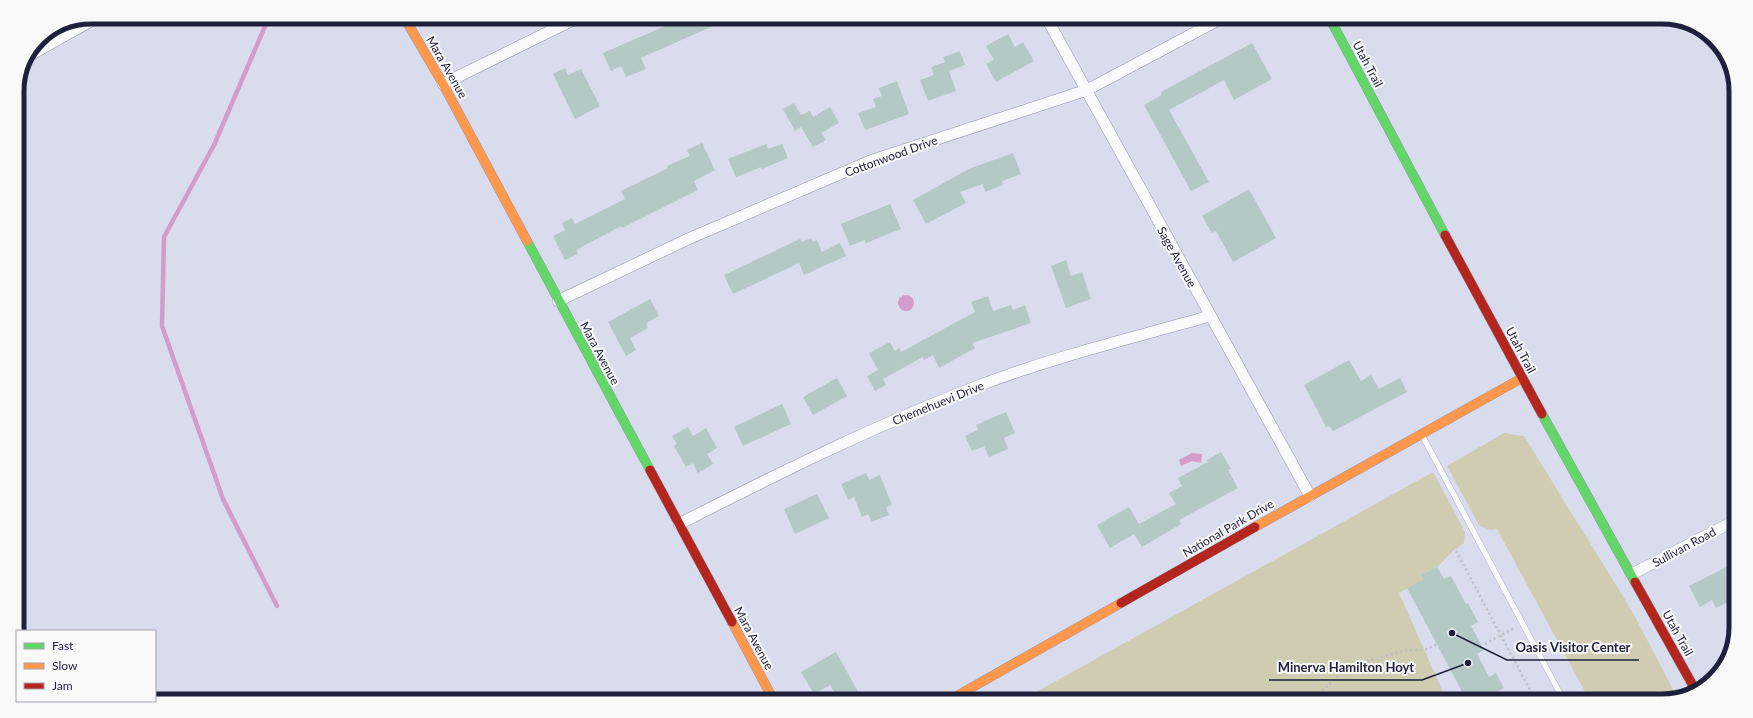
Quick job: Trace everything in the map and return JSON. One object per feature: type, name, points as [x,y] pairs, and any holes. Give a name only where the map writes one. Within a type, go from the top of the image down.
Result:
[{"type":"street","points":[[38,51],[85,24]]},
{"type":"street","name":"Mara Avenue","points":[[408,24],[443,84],[770,694]]},
{"type":"street","points":[[443,84],[565,24]]},
{"type":"street","name":"Sage Avenue","points":[[1050,24],[1310,496]]},
{"type":"street","name":"Cottonwood Drive","points":[[558,300],[688,239],[870,161],[1087,90],[1211,24]]},
{"type":"street","name":"Utah Trail","points":[[1333,24],[1522,378],[1694,686]]},
{"type":"street","name":"Chemehuevi Drive","points":[[679,524],[790,468],[906,415],[979,386],[1053,360],[1210,316]]},
{"type":"street","name":"National Park Drive","points":[[960,694],[1522,378]]},
{"type":"street","name":"Sullivan Road","points":[[1632,574],[1729,524]]},
{"type":"lane","points":[[1422,434],[1560,694]]},
{"type":"path","points":[[1456,551],[1532,694]]},
{"type":"path","points":[[1485,644],[1523,624]]},
{"type":"path","points":[[1319,694],[1350,666],[1403,651],[1427,649],[1437,644]]},
{"type":"shaded area","points":[[903,295],[909,295],[914,300],[912,309],[909,311],[903,311],[898,306],[898,300]]},
{"type":"shaded area","points":[[1504,433],[1524,436],[1632,611],[1675,693],[1662,694],[1586,694],[1497,529],[1490,530],[1479,525],[1447,466]]},
{"type":"shaded area","points":[[1192,453],[1202,454],[1201,463],[1192,461],[1181,466],[1179,460]]},
{"type":"shaded area","points":[[1433,472],[1465,532],[1464,543],[1452,552],[1437,567],[1421,575],[1423,580],[1399,593],[1444,694],[1033,694]]},
{"type":"building","points":[[670,24],[717,24],[641,58],[646,69],[626,77],[621,66],[611,71],[603,53]]},
{"type":"building","points":[[1008,34],[1015,47],[1023,42],[1034,61],[996,82],[986,64],[994,60],[986,46]]},
{"type":"building","points":[[1252,43],[1272,79],[1234,100],[1224,80],[1169,110],[1209,182],[1191,191],[1144,105],[1162,95],[1161,92]]},
{"type":"building","points":[[960,51],[965,65],[949,71],[956,91],[928,101],[920,80],[934,75],[931,67],[945,62],[943,57]]},
{"type":"building","points":[[565,68],[568,75],[581,69],[600,106],[575,119],[553,74]]},
{"type":"building","points":[[897,81],[909,114],[865,130],[858,113],[876,107],[873,99],[882,96],[879,88]]},
{"type":"building","points":[[794,103],[801,115],[810,111],[813,117],[830,107],[839,123],[821,133],[826,140],[813,147],[801,127],[795,131],[783,109]]},
{"type":"building","points":[[702,143],[715,170],[694,181],[698,190],[622,228],[621,226],[576,250],[578,254],[565,260],[553,236],[565,230],[562,223],[572,218],[575,224],[625,199],[621,191],[668,168],[667,166],[690,156],[687,150]]},
{"type":"building","points":[[766,144],[768,149],[782,144],[788,158],[762,169],[761,167],[736,177],[728,159]]},
{"type":"building","points":[[1013,153],[1021,174],[1002,181],[1003,185],[985,192],[983,184],[960,192],[966,203],[926,224],[913,200],[969,169]]},
{"type":"building","points":[[1249,189],[1276,238],[1233,262],[1216,231],[1212,233],[1202,216]]},
{"type":"building","points":[[890,204],[901,229],[866,243],[865,240],[850,246],[841,224]]},
{"type":"building","points":[[811,238],[813,242],[817,240],[822,252],[840,243],[846,256],[804,275],[799,263],[733,294],[724,275],[800,239],[802,242]]},
{"type":"building","points":[[1066,260],[1071,276],[1082,272],[1091,299],[1066,308],[1051,266]]},
{"type":"building","points":[[988,296],[993,311],[1011,305],[1013,310],[1025,305],[1031,323],[972,343],[975,348],[939,368],[933,355],[924,360],[923,357],[883,379],[886,385],[875,391],[867,376],[878,370],[869,353],[890,342],[895,351],[899,348],[901,352],[975,312],[971,302]]},
{"type":"building","points":[[650,299],[659,316],[646,323],[648,328],[630,338],[636,350],[626,356],[608,322]]},
{"type":"building","points":[[1349,360],[1361,381],[1371,375],[1379,389],[1400,378],[1407,392],[1333,431],[1329,426],[1326,427],[1304,385]]},
{"type":"building","points":[[837,378],[847,396],[813,415],[803,397]]},
{"type":"building","points":[[782,404],[791,424],[743,446],[734,427]]},
{"type":"building","points":[[1006,412],[1015,433],[1004,438],[1008,449],[989,457],[984,446],[972,451],[965,436],[978,430],[976,425]]},
{"type":"building","points":[[688,427],[693,436],[706,428],[717,448],[707,454],[713,464],[698,473],[693,463],[686,467],[674,446],[677,444],[672,436]]},
{"type":"building","points":[[1221,452],[1231,469],[1228,470],[1238,488],[1179,520],[1181,524],[1142,547],[1134,534],[1110,548],[1097,525],[1129,507],[1139,524],[1176,504],[1169,493],[1182,486],[1178,478],[1208,462],[1207,460]]},
{"type":"building","points":[[866,473],[869,480],[880,475],[892,505],[886,507],[889,515],[872,522],[868,514],[862,517],[854,497],[848,500],[841,484]]},
{"type":"building","points":[[817,494],[829,518],[795,534],[784,509]]},
{"type":"building","points":[[1729,566],[1729,602],[1716,608],[1712,600],[1700,607],[1689,586]]},
{"type":"building","points":[[1437,567],[1444,579],[1451,576],[1466,604],[1468,603],[1478,622],[1471,626],[1484,650],[1477,654],[1489,677],[1496,673],[1504,688],[1493,694],[1463,694],[1407,588],[1423,580],[1421,575]]},
{"type":"building","points":[[836,652],[859,694],[835,694],[830,685],[814,694],[801,672]]},
{"type":"waterway","points":[[266,24],[214,145],[164,237],[162,326],[223,499],[277,606]]},
{"type":"traffic: fast","points":[[1333,24],[1445,235]]},
{"type":"traffic: fast","points":[[527,241],[650,470]]},
{"type":"traffic: fast","points":[[1542,414],[1635,582]]},
{"type":"traffic: slow","points":[[408,24],[443,84],[527,241]]},
{"type":"traffic: slow","points":[[1255,527],[1522,378]]},
{"type":"traffic: slow","points":[[960,694],[1121,603]]},
{"type":"traffic: slow","points":[[732,622],[770,694]]},
{"type":"traffic: jam","points":[[1445,235],[1542,414]]},
{"type":"traffic: jam","points":[[650,470],[732,622]]},
{"type":"traffic: jam","points":[[1121,603],[1255,527]]},
{"type":"traffic: jam","points":[[1635,582],[1693,686]]},
{"type":"place","name":"Oasis Visitor Center","points":[[1452,633]]},
{"type":"place","name":"Minerva Hamilton Hoyt","points":[[1468,663]]}]
